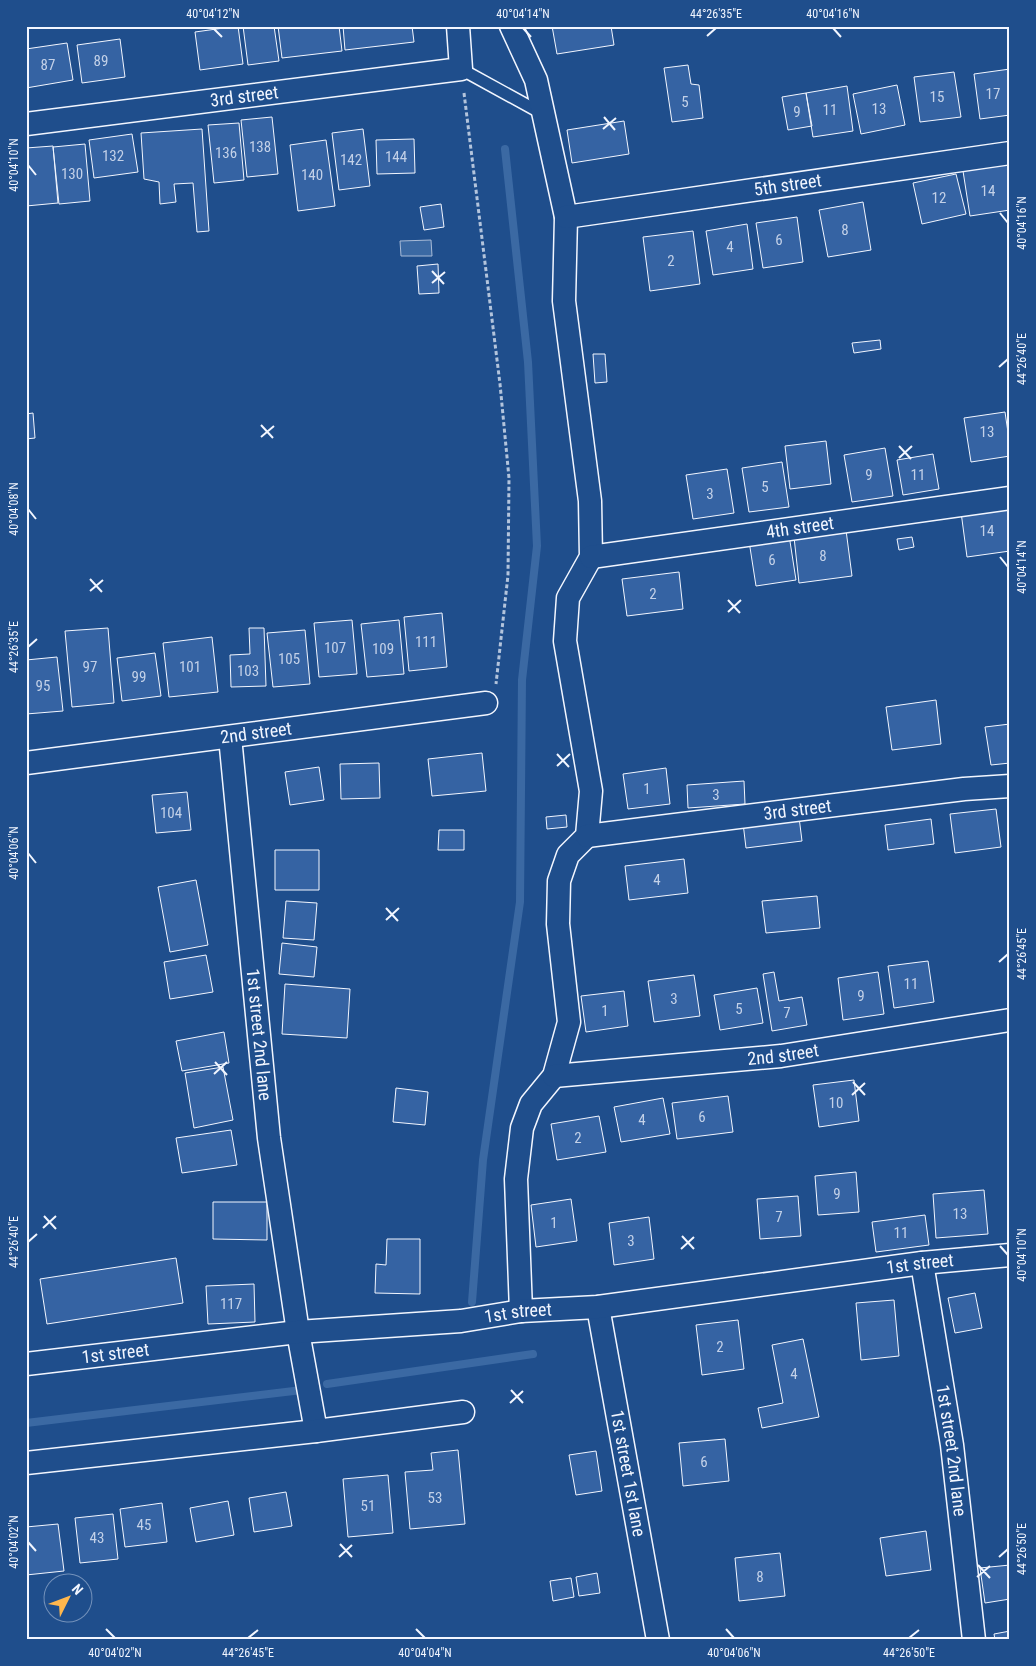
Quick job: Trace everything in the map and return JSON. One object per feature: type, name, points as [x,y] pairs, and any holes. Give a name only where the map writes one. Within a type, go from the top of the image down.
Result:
[{"type":"street","points":[[458,26],[461,69]]},
{"type":"street","points":[[511,26],[536,80],[566,217],[564,301],[590,501],[591,557],[568,598],[565,641],[591,791],[587,836],[568,855],[558,881],[558,924],[569,1022],[554,1076],[531,1104],[522,1128],[516,1179],[521,1311]]},
{"type":"street","name":"3rd street","points":[[26,124],[461,69]]},
{"type":"street","name":"5th street","points":[[566,217],[1010,153]]},
{"type":"street","name":"4th street","points":[[591,557],[1010,498]]},
{"type":"street","name":"2nd street","points":[[26,763],[486,703]]},
{"type":"street","name":"1st street 2nd lane","points":[[230,736],[269,1138],[298,1332],[316,1430]]},
{"type":"street","name":"3rd street","points":[[587,836],[964,789],[1010,786]]},
{"type":"street","name":"2nd street","points":[[554,1076],[781,1056],[1010,1020]]},
{"type":"street","name":"1st street","points":[[26,1364],[298,1332],[461,1321],[521,1311],[598,1307],[922,1263],[1010,1255]]},
{"type":"street","name":"1st street 2nd lane","points":[[922,1263],[952,1445],[974,1640]]},
{"type":"street","name":"1st street 1st lane","points":[[598,1307],[658,1640]]},
{"type":"street","points":[[26,1463],[462,1412]]},
{"type":"lane","points":[[461,69],[543,115]]},
{"type":"path","points":[[461,69],[500,384],[509,478],[508,575],[496,691],[486,703]]},
{"type":"water","points":[[431,240],[432,256],[401,256],[400,241]]},
{"type":"building","points":[[238,26],[243,64],[200,70],[195,32]]},
{"type":"building","points":[[243,26],[274,26],[279,61],[248,65]]},
{"type":"building","points":[[278,26],[339,26],[342,51],[282,58]]},
{"type":"building","points":[[343,26],[412,26],[414,42],[345,50]]},
{"type":"building","points":[[552,26],[611,26],[614,45],[557,54]]},
{"type":"building","points":[[120,39],[125,77],[82,83],[77,45]]},
{"type":"building","points":[[67,43],[73,80],[26,88],[26,49]]},
{"type":"building","points":[[688,65],[691,84],[699,85],[703,118],[672,122],[664,68]]},
{"type":"building","points":[[1010,69],[1010,115],[980,119],[974,74]]},
{"type":"building","points":[[954,72],[961,117],[920,122],[914,77]]},
{"type":"building","points":[[897,85],[905,125],[861,134],[853,94]]},
{"type":"building","points":[[847,86],[853,131],[813,137],[806,93]]},
{"type":"building","points":[[806,93],[812,126],[788,130],[782,97]]},
{"type":"building","points":[[272,117],[278,174],[247,177],[241,120]]},
{"type":"building","points":[[624,121],[629,154],[572,163],[567,130]]},
{"type":"building","points":[[239,123],[244,180],[214,183],[208,125]]},
{"type":"building","points":[[202,129],[209,231],[197,232],[193,183],[174,184],[176,202],[160,204],[159,182],[144,179],[141,133]]},
{"type":"building","points":[[363,129],[370,186],[339,190],[332,133]]},
{"type":"building","points":[[132,134],[138,172],[94,178],[89,140]]},
{"type":"building","points":[[414,139],[415,173],[377,174],[376,140]]},
{"type":"building","points":[[326,140],[335,206],[298,211],[290,145]]},
{"type":"building","points":[[85,144],[90,201],[59,204],[53,147]]},
{"type":"building","points":[[53,146],[58,203],[26,206],[26,148]]},
{"type":"building","points":[[1010,164],[1010,210],[970,216],[963,171]]},
{"type":"building","points":[[956,174],[966,214],[922,224],[913,183]]},
{"type":"building","points":[[863,202],[871,250],[828,257],[819,210]]},
{"type":"building","points":[[441,204],[444,227],[424,230],[420,207]]},
{"type":"building","points":[[797,217],[803,262],[763,268],[756,223]]},
{"type":"building","points":[[747,224],[753,269],[713,275],[706,231]]},
{"type":"building","points":[[693,231],[700,284],[650,291],[643,237]]},
{"type":"building","points":[[438,264],[439,293],[419,294],[417,266]]},
{"type":"building","points":[[880,340],[881,349],[854,353],[852,343]]},
{"type":"building","points":[[593,354],[605,354],[607,382],[595,383]]},
{"type":"building","points":[[1005,412],[1010,456],[971,462],[964,418]]},
{"type":"building","points":[[33,413],[35,438],[26,439],[26,414]]},
{"type":"building","points":[[826,441],[831,484],[790,489],[785,446]]},
{"type":"building","points":[[885,448],[893,496],[852,502],[844,455]]},
{"type":"building","points":[[933,454],[939,489],[903,495],[897,460]]},
{"type":"building","points":[[782,462],[789,507],[749,512],[742,468]]},
{"type":"building","points":[[727,469],[734,513],[693,519],[686,475]]},
{"type":"building","points":[[1010,505],[1010,551],[967,557],[961,512]]},
{"type":"building","points":[[846,530],[852,576],[799,583],[794,537]]},
{"type":"building","points":[[789,535],[796,580],[756,586],[749,541]]},
{"type":"building","points":[[912,537],[914,547],[899,550],[897,539]]},
{"type":"building","points":[[679,572],[683,609],[627,616],[622,579]]},
{"type":"building","points":[[442,613],[447,667],[409,671],[404,617]]},
{"type":"building","points":[[352,620],[357,674],[319,677],[314,623]]},
{"type":"building","points":[[399,620],[404,674],[367,677],[361,624]]},
{"type":"building","points":[[108,628],[114,703],[72,707],[65,631]]},
{"type":"building","points":[[249,628],[264,628],[266,686],[231,687],[230,655],[250,654]]},
{"type":"building","points":[[305,630],[310,684],[273,687],[267,633]]},
{"type":"building","points":[[212,637],[218,692],[169,697],[163,643]]},
{"type":"building","points":[[155,653],[161,696],[122,701],[117,658]]},
{"type":"building","points":[[57,657],[63,711],[26,714],[26,660]]},
{"type":"building","points":[[936,700],[941,744],[892,750],[886,707]]},
{"type":"building","points":[[1010,724],[1010,763],[991,765],[985,727]]},
{"type":"building","points":[[482,753],[486,791],[432,796],[428,759]]},
{"type":"building","points":[[379,763],[380,798],[341,799],[340,764]]},
{"type":"building","points":[[319,767],[324,800],[290,805],[285,772]]},
{"type":"building","points":[[666,768],[670,804],[628,809],[623,774]]},
{"type":"building","points":[[744,781],[745,804],[688,808],[687,785]]},
{"type":"building","points":[[187,792],[191,830],[156,833],[152,795]]},
{"type":"building","points":[[996,809],[1001,847],[955,853],[950,814]]},
{"type":"building","points":[[566,815],[567,827],[547,829],[546,817]]},
{"type":"building","points":[[799,817],[802,841],[746,848],[743,823]]},
{"type":"building","points":[[931,819],[934,844],[888,850],[885,825]]},
{"type":"building","points":[[439,830],[464,830],[464,850],[438,850]]},
{"type":"building","points":[[275,850],[319,850],[319,890],[275,890]]},
{"type":"building","points":[[684,859],[688,893],[629,900],[625,866]]},
{"type":"building","points":[[196,880],[208,945],[170,952],[158,887]]},
{"type":"building","points":[[817,896],[820,928],[766,933],[762,901]]},
{"type":"building","points":[[286,901],[317,903],[314,940],[283,938]]},
{"type":"building","points":[[282,943],[317,947],[314,977],[279,974]]},
{"type":"building","points":[[206,955],[213,992],[170,999],[164,962]]},
{"type":"building","points":[[928,961],[934,1002],[894,1008],[888,966]]},
{"type":"building","points":[[774,972],[779,1001],[802,997],[807,1025],[772,1031],[763,974]]},
{"type":"building","points":[[878,972],[884,1014],[843,1020],[838,978]]},
{"type":"building","points":[[694,975],[700,1016],[654,1022],[648,981]]},
{"type":"building","points":[[285,984],[350,989],[347,1038],[282,1034]]},
{"type":"building","points":[[757,988],[763,1023],[720,1030],[714,995]]},
{"type":"building","points":[[624,991],[628,1026],[586,1032],[581,996]]},
{"type":"building","points":[[224,1032],[229,1063],[182,1071],[176,1041]]},
{"type":"building","points":[[223,1067],[233,1120],[194,1128],[185,1073]]},
{"type":"building","points":[[854,1080],[859,1121],[819,1127],[813,1085]]},
{"type":"building","points":[[396,1088],[428,1092],[425,1125],[393,1122]]},
{"type":"building","points":[[728,1096],[733,1132],[677,1139],[672,1103]]},
{"type":"building","points":[[663,1098],[670,1134],[621,1142],[614,1107]]},
{"type":"building","points":[[599,1116],[606,1152],[557,1160],[551,1124]]},
{"type":"building","points":[[231,1130],[237,1165],[182,1173],[176,1138]]},
{"type":"building","points":[[856,1172],[859,1212],[818,1215],[815,1176]]},
{"type":"building","points":[[984,1190],[988,1234],[936,1238],[933,1194]]},
{"type":"building","points":[[798,1196],[801,1236],[760,1239],[757,1199]]},
{"type":"building","points":[[571,1199],[577,1241],[536,1247],[531,1205]]},
{"type":"building","points":[[213,1202],[267,1202],[267,1240],[213,1239]]},
{"type":"building","points":[[925,1215],[929,1245],[876,1252],[872,1222]]},
{"type":"building","points":[[649,1217],[654,1259],[614,1265],[609,1223]]},
{"type":"building","points":[[387,1239],[420,1239],[420,1294],[375,1293],[376,1264],[386,1265]]},
{"type":"building","points":[[176,1258],[183,1303],[47,1324],[40,1279]]},
{"type":"building","points":[[254,1284],[255,1322],[208,1324],[206,1286]]},
{"type":"building","points":[[975,1293],[982,1328],[955,1333],[948,1298]]},
{"type":"building","points":[[894,1300],[899,1356],[861,1360],[856,1303]]},
{"type":"building","points":[[738,1320],[744,1369],[702,1375],[696,1325]]},
{"type":"building","points":[[803,1339],[819,1417],[762,1428],[758,1408],[783,1403],[772,1345]]},
{"type":"building","points":[[725,1439],[729,1481],[683,1486],[679,1443]]},
{"type":"building","points":[[458,1450],[465,1524],[410,1529],[405,1472],[433,1470],[431,1453]]},
{"type":"building","points":[[596,1451],[602,1491],[576,1495],[569,1455]]},
{"type":"building","points":[[388,1475],[393,1533],[348,1537],[343,1479]]},
{"type":"building","points":[[286,1492],[292,1526],[254,1532],[249,1498]]},
{"type":"building","points":[[228,1501],[234,1535],[196,1542],[190,1508]]},
{"type":"building","points":[[162,1503],[167,1542],[125,1547],[120,1509]]},
{"type":"building","points":[[113,1514],[118,1559],[80,1563],[75,1518]]},
{"type":"building","points":[[58,1524],[64,1571],[26,1575],[26,1527]]},
{"type":"building","points":[[926,1531],[931,1570],[886,1576],[880,1538]]},
{"type":"building","points":[[780,1553],[785,1596],[739,1601],[735,1558]]},
{"type":"building","points":[[1010,1565],[1010,1599],[985,1603],[980,1568]]},
{"type":"building","points":[[597,1573],[600,1593],[579,1596],[576,1577]]},
{"type":"building","points":[[571,1578],[574,1597],[553,1601],[550,1581]]},
{"type":"building","points":[[1010,1631],[1010,1640],[995,1640],[994,1634]]},
{"type":"waterway","points":[[472,1302],[483,1160],[520,902],[522,680],[537,546],[528,362],[505,149]]},
{"type":"waterway","points":[[327,1384],[533,1354]]},
{"type":"waterway","points":[[26,1423],[302,1390]]}]
